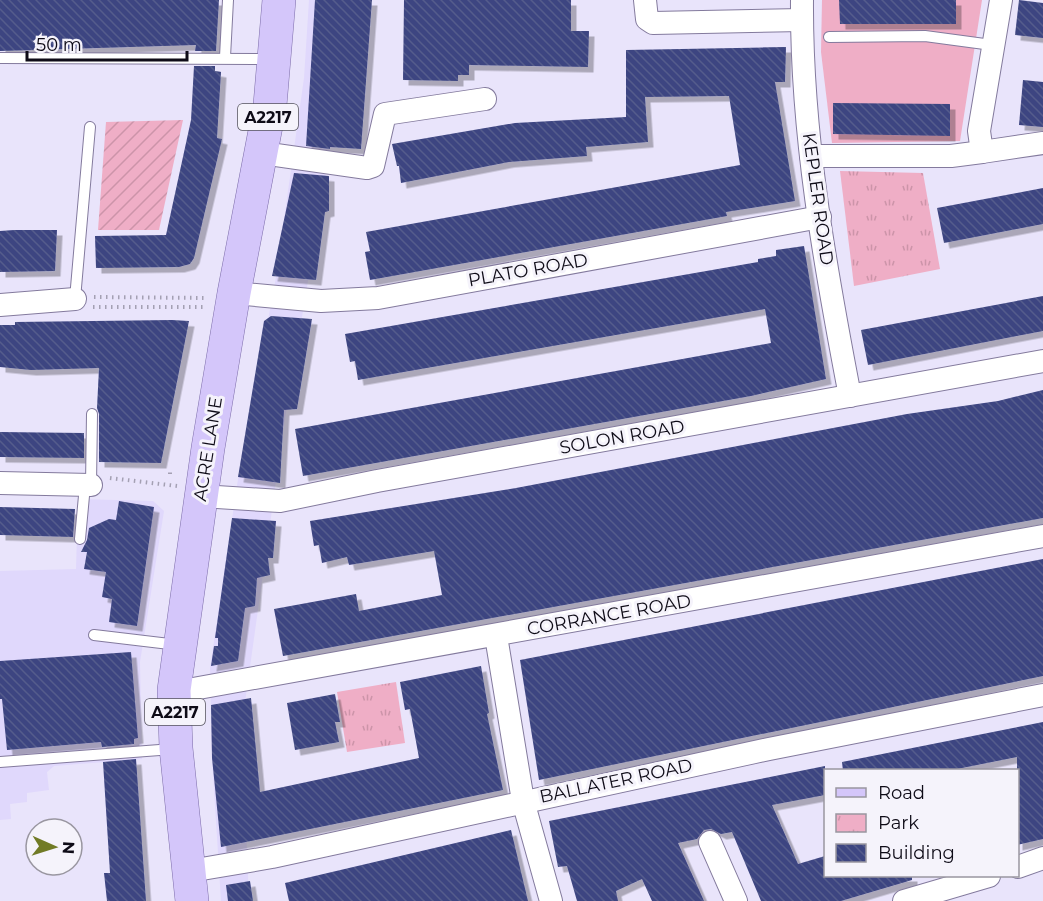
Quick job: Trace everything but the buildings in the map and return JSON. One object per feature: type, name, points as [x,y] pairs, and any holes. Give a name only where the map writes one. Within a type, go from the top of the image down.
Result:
[{"type":"main road","name":"ACRE LANE","points":[[191,886],[176,748],[174,690],[178,645],[234,293],[261,153],[275,59],[279,0]]},
{"type":"street","points":[[645,0],[647,19],[653,23],[802,10]]},
{"type":"street","points":[[982,152],[979,131],[1001,0]]},
{"type":"street","name":"KEPLER ROAD","points":[[802,10],[806,109],[811,156],[850,396]]},
{"type":"street","points":[[261,153],[367,168],[373,166],[385,114],[485,99]]},
{"type":"street","points":[[811,156],[951,156],[1043,143]]},
{"type":"street","name":"PLATO ROAD","points":[[234,293],[321,301],[378,297],[820,217]]},
{"type":"street","points":[[0,305],[75,299]]},
{"type":"street","name":"SOLON ROAD","points":[[202,492],[270,502],[289,500],[376,481],[1043,361]]},
{"type":"street","points":[[0,483],[88,485]]},
{"type":"street","name":"CORRANCE ROAD","points":[[174,690],[193,689],[496,636],[1043,536]]},
{"type":"street","points":[[496,636],[523,801],[551,901]]},
{"type":"street","name":"BALLATER ROAD","points":[[191,886],[272,857],[523,801],[1043,695]]},
{"type":"street","points":[[710,842],[736,901]]},
{"type":"street","points":[[1019,866],[1043,858]]},
{"type":"street","points":[[904,901],[986,877]]},
{"type":"lane","points":[[225,57],[228,0]]},
{"type":"lane","points":[[829,37],[926,36],[992,45]]},
{"type":"lane","points":[[0,58],[225,57],[275,59]]},
{"type":"lane","points":[[75,299],[90,127]]},
{"type":"lane","points":[[80,539],[88,485],[92,414]]},
{"type":"lane","points":[[94,635],[178,645]]},
{"type":"lane","points":[[0,762],[176,748]]},
{"type":"path","points":[[75,299],[90,307],[206,307],[234,293]]},
{"type":"path","points":[[75,299],[210,298],[234,293]]},
{"type":"path","points":[[88,485],[101,477],[202,492]]},
{"type":"shaded area","points":[[309,0],[346,0],[329,155],[283,431],[242,724],[249,901],[221,901],[212,758],[210,668],[238,479],[275,283],[304,78]]},
{"type":"shaded area","points":[[78,499],[153,501],[164,511],[140,662],[142,759],[54,766],[47,772],[49,790],[27,793],[27,802],[10,804],[11,819],[0,820],[0,571],[76,569]]},
{"type":"green space","points":[[822,0],[982,0],[960,141],[832,143],[821,52]]},
{"type":"green space","points":[[183,120],[159,230],[98,230],[106,122]]},
{"type":"green space","points":[[840,171],[923,173],[940,269],[854,286]]},
{"type":"green space","points":[[396,682],[405,743],[347,752],[337,692]]}]
